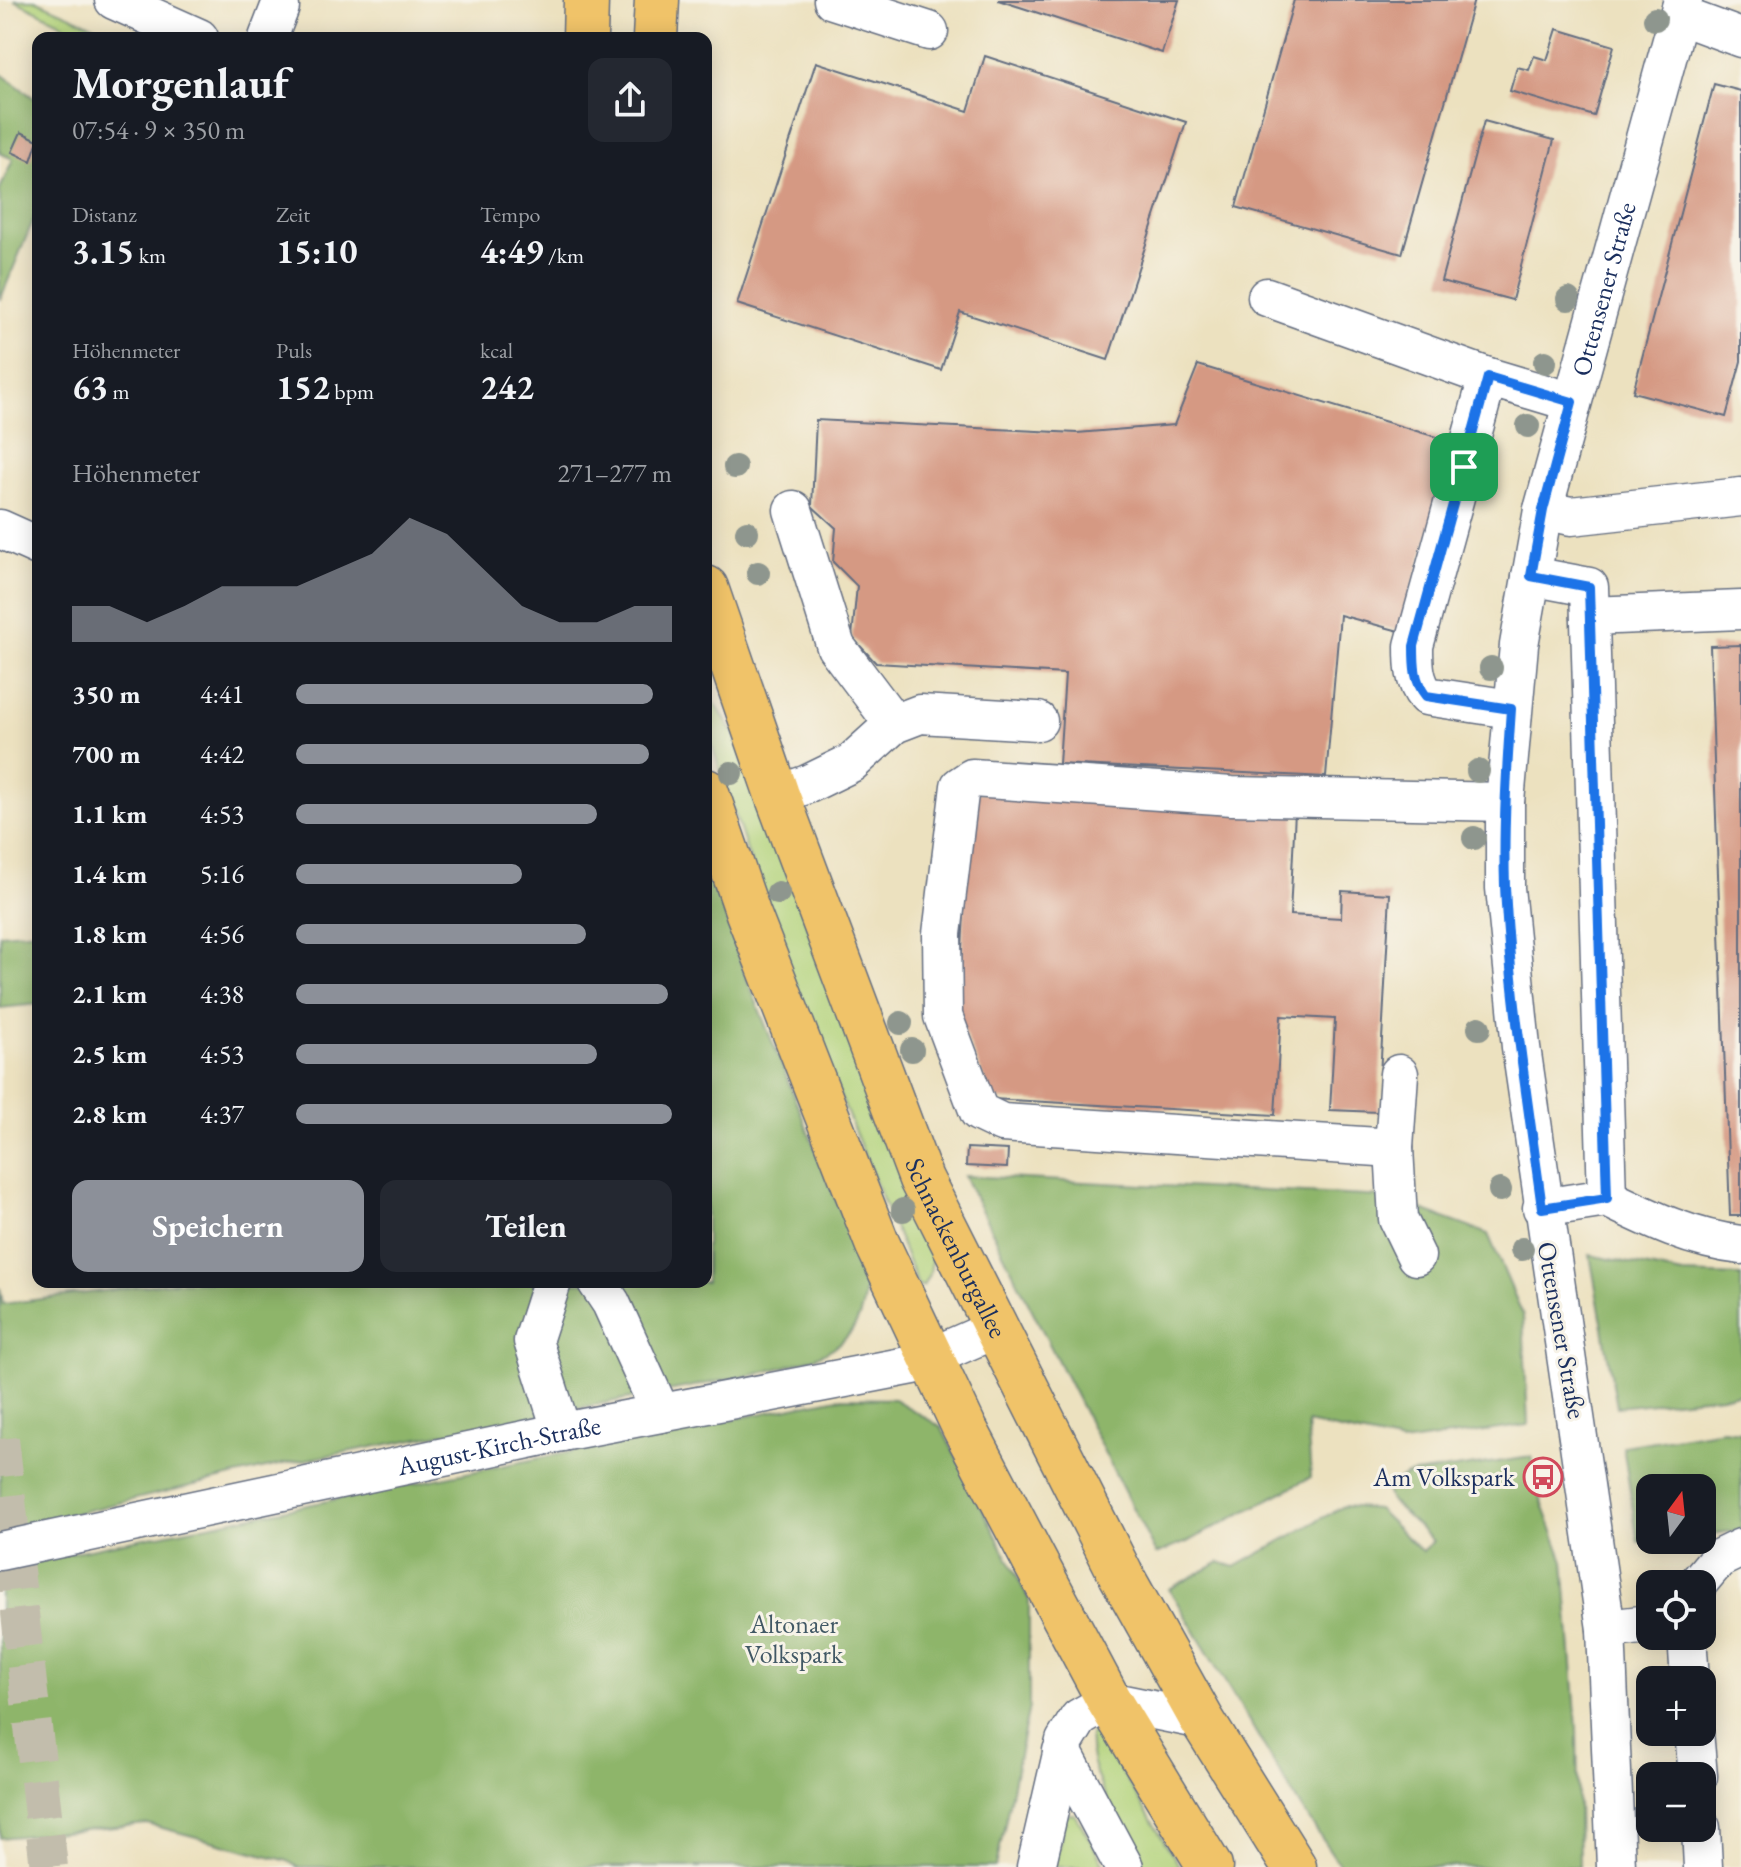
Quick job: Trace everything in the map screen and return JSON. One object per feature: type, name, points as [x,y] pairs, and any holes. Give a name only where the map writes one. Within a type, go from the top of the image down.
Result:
[{"type":"main road","points":[[585,32],[586,0]]},
{"type":"main road","points":[[655,32],[657,0]]},
{"type":"main road","name":"Schnackenburgallee","points":[[712,605],[777,795],[921,1179],[1121,1575],[1202,1720],[1294,1867]]},
{"type":"main road","points":[[712,807],[812,1081],[877,1243],[931,1358],[1109,1701],[1210,1867]]},
{"type":"street","points":[[114,0],[186,32]]},
{"type":"street","points":[[833,0],[929,31]]},
{"type":"street","points":[[1681,8],[1741,38]]},
{"type":"street","name":"Ottensener Straße","points":[[1616,1867],[1606,1629],[1579,1426],[1542,1208],[1521,1047],[1505,888],[1505,802],[1511,709],[1543,510],[1681,8]]},
{"type":"street","points":[[1267,297],[1488,377],[1572,402]]},
{"type":"street","points":[[1488,377],[1414,646],[1414,669],[1418,686],[1426,696],[1511,709]]},
{"type":"street","points":[[1543,510],[1571,516],[1741,497]]},
{"type":"street","points":[[793,510],[836,647],[894,724]]},
{"type":"street","points":[[0,529],[32,543]]},
{"type":"street","points":[[1531,576],[1589,587],[1607,1198]]},
{"type":"street","points":[[1590,616],[1741,610]]},
{"type":"street","points":[[777,795],[851,763],[894,724],[920,714],[1038,721]]},
{"type":"street","points":[[974,717],[972,778],[957,793],[942,934],[943,1016],[979,1112],[1002,1123],[1394,1148]]},
{"type":"street","points":[[972,778],[1232,796],[1505,802]]},
{"type":"street","points":[[1399,1074],[1394,1148],[1398,1219],[1416,1256]]},
{"type":"street","points":[[1542,1208],[1607,1198],[1675,1231],[1706,1241],[1741,1245]]},
{"type":"street","points":[[550,1288],[533,1341],[562,1432]]},
{"type":"street","points":[[601,1288],[611,1303],[661,1413]]},
{"type":"street","name":"August-Kirch-Straße","points":[[0,1551],[562,1432],[838,1381],[931,1358],[995,1329]]},
{"type":"street","points":[[1709,1570],[1718,1559],[1741,1548]]},
{"type":"street","points":[[1606,1629],[1636,1626]]},
{"type":"street","points":[[1036,1867],[1062,1751],[1079,1718],[1109,1701],[1202,1720]]},
{"type":"street","points":[[1062,1751],[1124,1867]]},
{"type":"street","points":[[1702,1842],[1703,1867]]},
{"type":"green space","points":[[14,0],[35,0],[107,32],[74,32]]},
{"type":"green space","points":[[0,73],[32,97],[32,223],[0,300],[0,189],[13,159],[0,153]]},
{"type":"green space","points":[[712,699],[733,732],[933,1251],[930,1273],[923,1286],[918,1285],[780,950],[712,745]]},
{"type":"green space","points":[[712,877],[743,969],[865,1272],[864,1298],[849,1335],[820,1355],[801,1362],[757,1374],[283,1464],[0,1531],[0,1288],[3,1304],[127,1288],[712,1288]]},
{"type":"green space","points":[[32,931],[32,1005],[0,1008],[0,934]]},
{"type":"green space","points":[[964,1176],[1386,1197],[1488,1234],[1523,1315],[1528,1425],[1402,1443],[1307,1423],[1311,1477],[1187,1542],[1156,1554]]},
{"type":"green space","points":[[1590,1255],[1683,1274],[1741,1276],[1741,1394],[1617,1407]]},
{"type":"green space","name":"Altonaer Volkspark","points":[[838,1398],[894,1399],[941,1427],[1029,1600],[1029,1707],[996,1867],[297,1867],[288,1861],[147,1824],[0,1838],[0,1571],[60,1555]]},
{"type":"green space","points":[[1723,1430],[1741,1432],[1741,1530],[1716,1533],[1716,1474],[1636,1474],[1636,1529],[1623,1446]]},
{"type":"green space","points":[[1532,1457],[1536,1486],[1564,1561],[1577,1728],[1579,1867],[1341,1867],[1302,1809],[1169,1589],[1220,1562],[1235,1567],[1344,1506],[1377,1509],[1422,1552],[1433,1541],[1389,1499],[1385,1486],[1407,1475]]},
{"type":"green space","points":[[1094,1732],[1099,1735],[1180,1867],[1144,1867],[1100,1784],[1090,1750],[1090,1734]]},
{"type":"green space","points":[[1074,1814],[1105,1867],[1054,1867],[1066,1815]]},
{"type":"building","points":[[998,0],[1179,0],[1162,53]]},
{"type":"building","points":[[1294,0],[1474,0],[1402,254],[1236,207]]},
{"type":"building","points":[[1557,29],[1614,46],[1594,116],[1510,91],[1517,67],[1529,70],[1534,56],[1547,60]]},
{"type":"building","points":[[985,56],[1186,122],[1108,360],[960,312],[941,370],[737,304],[816,62],[968,111]]},
{"type":"building","points":[[1714,84],[1741,91],[1741,361],[1726,417],[1633,392]]},
{"type":"building","points":[[1484,121],[1554,140],[1512,300],[1441,281]]},
{"type":"building","points":[[21,132],[32,137],[31,161],[12,152]]},
{"type":"building","points":[[1198,365],[1456,443],[1399,631],[1340,615],[1326,777],[1059,764],[1065,674],[876,663],[852,637],[857,586],[833,562],[836,528],[812,506],[816,420],[1077,433],[1174,425]]},
{"type":"building","points":[[1741,645],[1741,1216],[1730,1216],[1710,646]]},
{"type":"building","points":[[971,792],[1295,811],[1290,915],[1341,918],[1342,891],[1390,894],[1378,1112],[1330,1110],[1335,1019],[1281,1016],[1275,1115],[993,1099],[958,1018]]},
{"type":"building","points":[[967,1148],[1008,1150],[1007,1168],[966,1166]]},
{"type":"tunnel","points":[[0,1439],[49,1867]]},
{"type":"place","name":"Am Volkspark","points":[[1543,1477]]},
{"type":"route","points":[[1488,377],[1572,402],[1543,510],[1531,576],[1589,587],[1607,1198],[1542,1208],[1505,888],[1505,802],[1511,709],[1426,696],[1418,686],[1414,669],[1414,646],[1464,467],[1488,377]]}]
